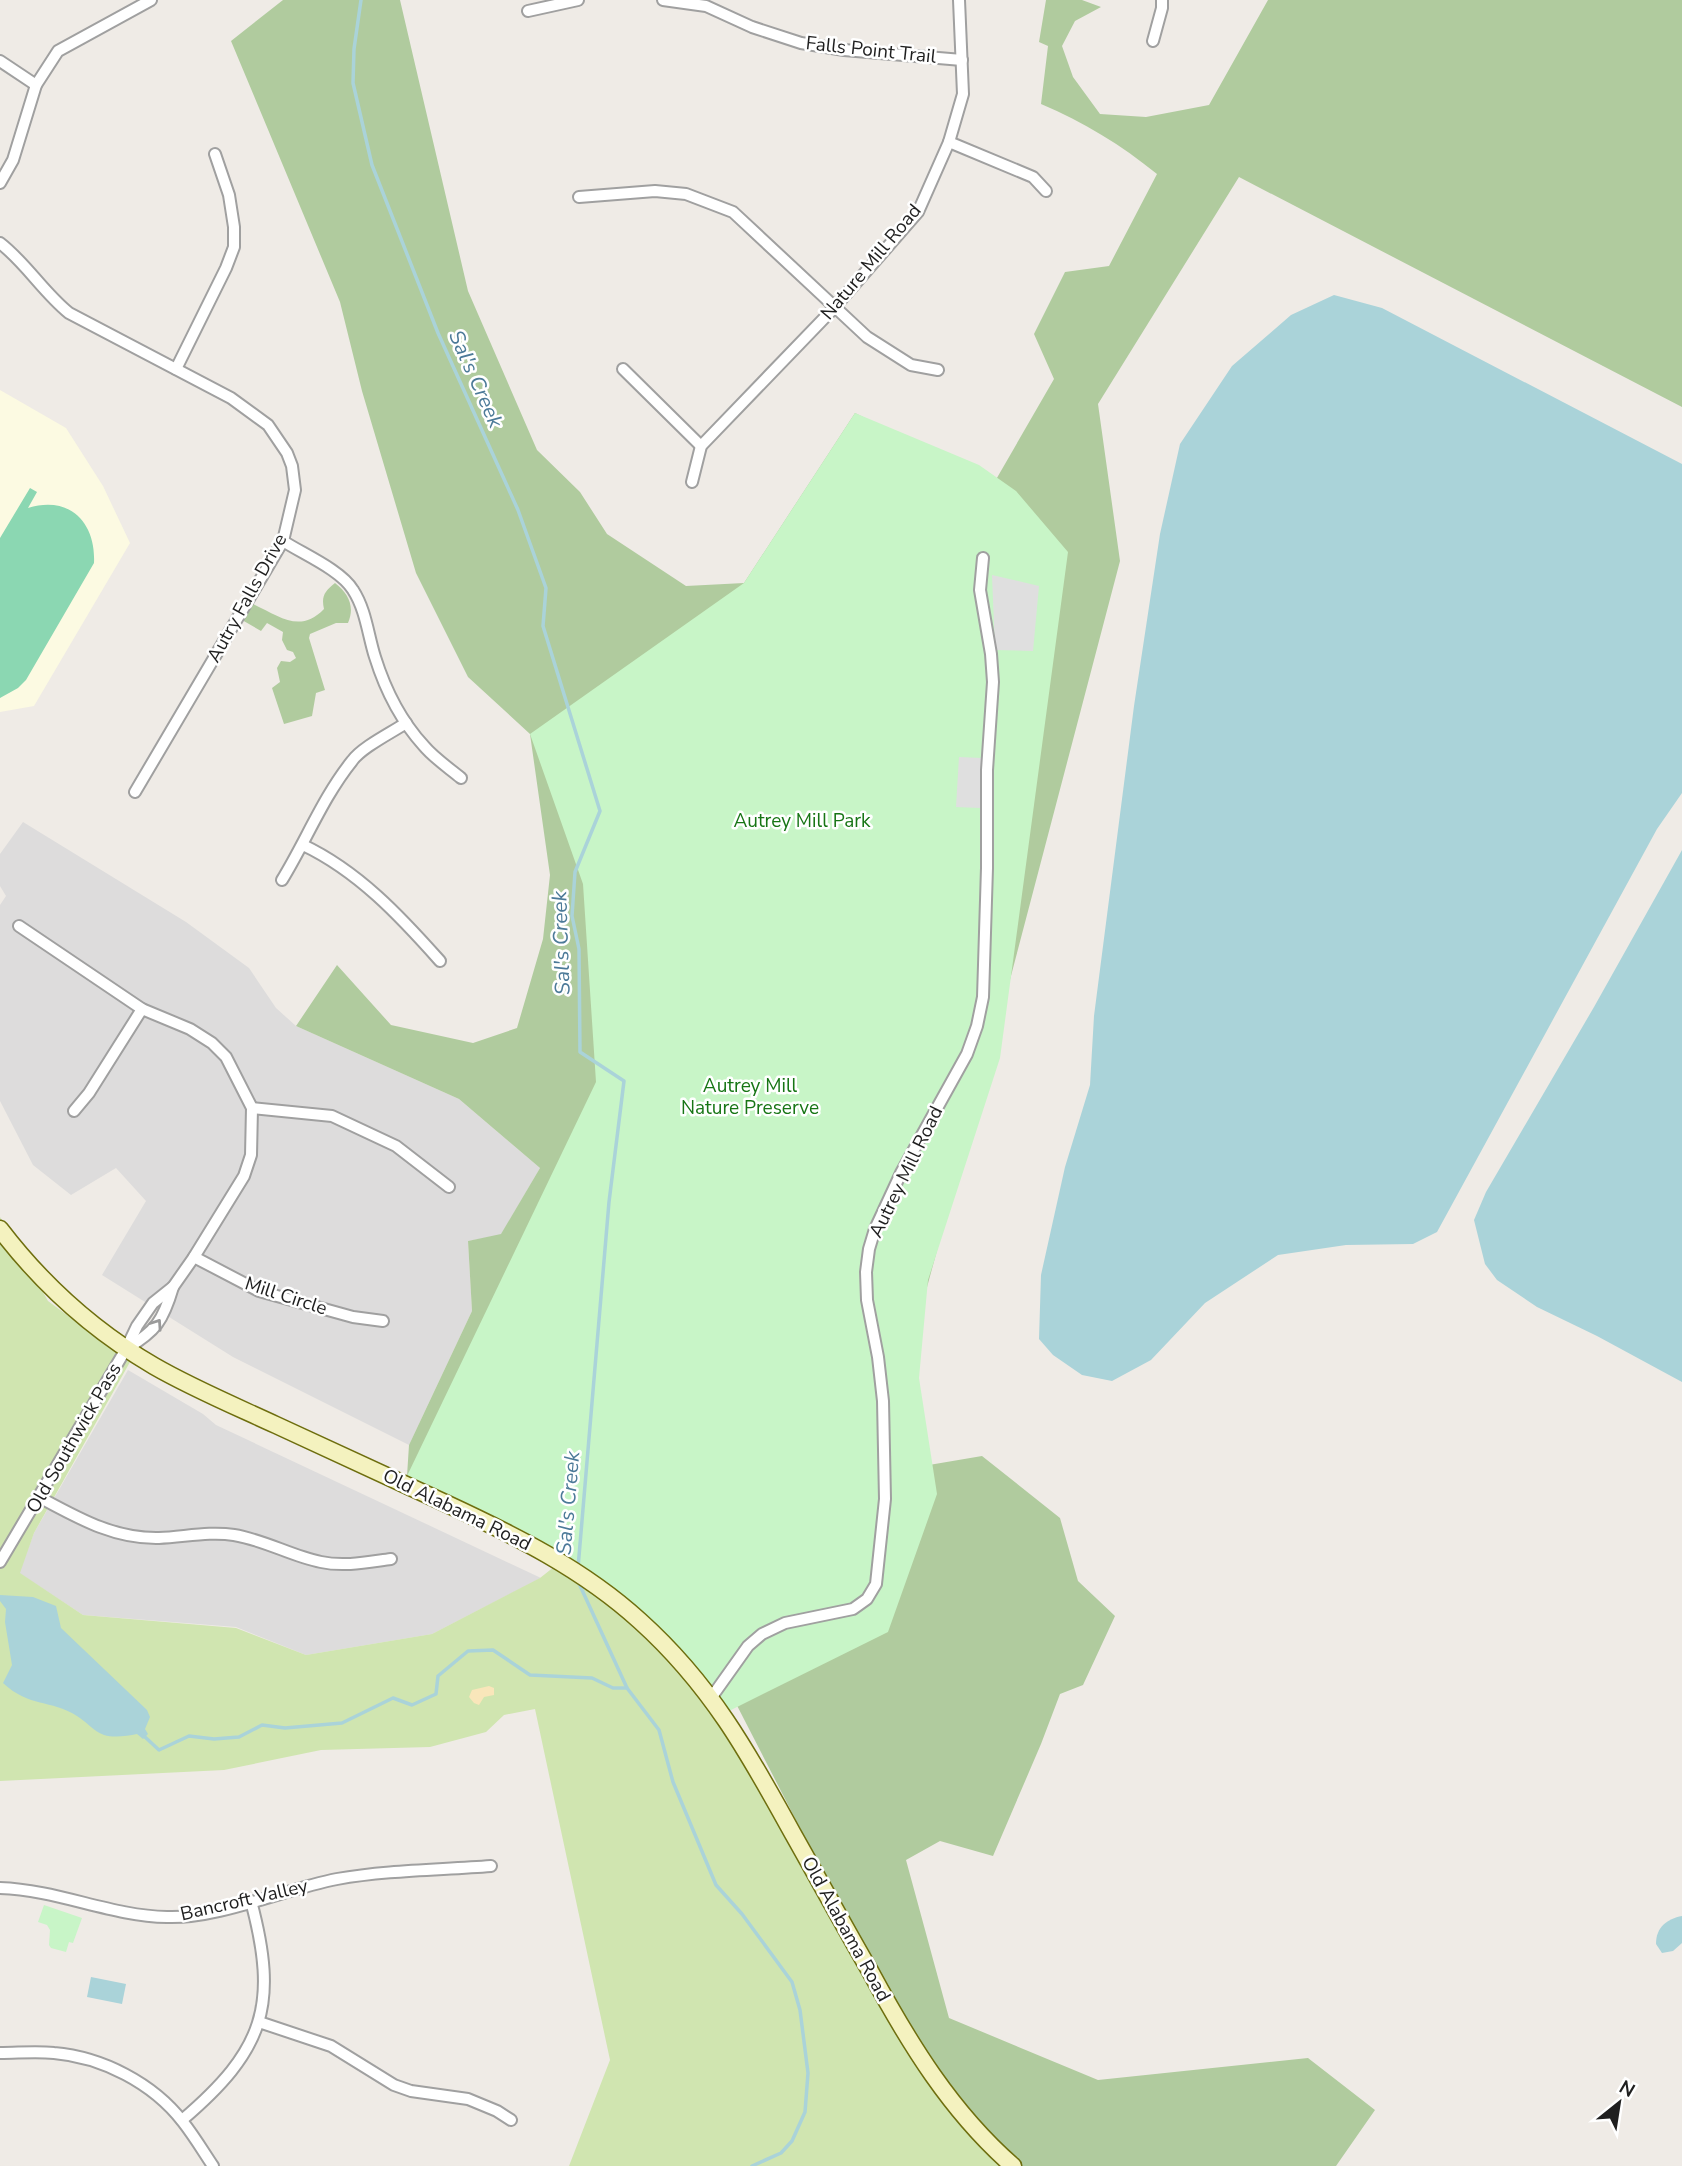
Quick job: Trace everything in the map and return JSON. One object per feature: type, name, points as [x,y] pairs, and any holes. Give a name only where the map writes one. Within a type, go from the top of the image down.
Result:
[{"type":"main road","name":"Old Alabama Road","points":[[0,1228],[50,1286],[86,1320],[126,1349],[184,1382],[486,1521],[552,1556],[597,1586],[639,1620],[680,1660],[711,1698],[757,1768],[895,2018],[930,2073],[959,2111],[1013,2166]]},
{"type":"street","points":[[0,183],[13,160],[36,85],[58,51],[150,0]]},
{"type":"street","points":[[528,11],[578,0]]},
{"type":"street","name":"Falls Point Trail","points":[[663,0],[707,3],[752,27],[800,43],[844,50],[962,60]]},
{"type":"street","name":"Nature Mill Road","points":[[692,482],[701,446],[834,308],[918,212],[949,142],[963,94],[958,0]]},
{"type":"street","points":[[1153,41],[1162,8],[1161,0]]},
{"type":"street","points":[[0,61],[36,85]]},
{"type":"street","points":[[949,142],[1033,177],[1046,191]]},
{"type":"street","points":[[176,369],[226,268],[233,247],[234,227],[229,195],[215,154]]},
{"type":"street","points":[[579,197],[655,191],[686,194],[733,212],[867,337],[911,365],[938,370]]},
{"type":"street","name":"Autry Falls Drive","points":[[0,243],[51,298],[69,313],[231,398],[268,425],[287,453],[292,466],[295,490],[283,541],[135,792]]},
{"type":"street","points":[[623,369],[701,446]]},
{"type":"street","points":[[283,541],[338,574],[353,589],[361,606],[386,688],[406,723],[425,747],[461,778]]},
{"type":"street","name":"Autrey Mill Road","points":[[711,1698],[748,1646],[762,1634],[785,1623],[853,1609],[867,1599],[876,1584],[885,1499],[883,1401],[867,1300],[869,1249],[875,1229],[901,1173],[967,1054],[984,997],[988,869],[987,770],[993,682],[980,590],[984,558]]},
{"type":"street","points":[[282,880],[314,820],[353,759],[406,723]]},
{"type":"street","points":[[303,845],[329,857],[358,877],[440,961]]},
{"type":"street","points":[[19,926],[142,1009],[190,1028],[212,1043],[226,1057],[252,1108],[251,1155],[244,1177],[173,1287],[166,1311],[149,1336],[126,1349]]},
{"type":"street","points":[[74,1111],[89,1093],[142,1009]]},
{"type":"street","points":[[252,1108],[332,1116],[396,1146],[449,1187]]},
{"type":"street","name":"Mill Circle","points":[[194,1257],[259,1291],[353,1317],[383,1321]]},
{"type":"street","name":"Old Southwick Pass","points":[[0,1562],[126,1349]]},
{"type":"street","points":[[39,1497],[86,1523],[126,1535],[157,1538],[232,1534],[260,1540],[303,1558],[324,1563],[348,1564],[391,1559]]},
{"type":"street","name":"Bancroft Valley","points":[[0,1888],[36,1891],[131,1913],[168,1917],[205,1914],[340,1879],[491,1866]]},
{"type":"street","points":[[182,2120],[229,2077],[248,2048],[259,2022],[266,1968],[251,1901]]},
{"type":"street","points":[[259,2022],[331,2046],[394,2085],[411,2091],[468,2099],[511,2120]]},
{"type":"street","points":[[0,2053],[54,2053],[83,2058],[112,2068],[147,2088],[182,2120],[213,2166]]},
{"type":"shaded area","points":[[0,390],[66,428],[103,486],[130,543],[34,706],[0,712]]},
{"type":"shaded area","points":[[992,575],[1039,586],[1033,651],[995,650]]},
{"type":"shaded area","points":[[959,757],[982,758],[980,808],[956,807]]},
{"type":"shaded area","points":[[23,822],[186,922],[249,968],[276,1008],[296,1026],[459,1099],[540,1168],[501,1235],[468,1241],[472,1311],[409,1445],[233,1357],[102,1275],[146,1201],[116,1168],[71,1195],[33,1165],[0,1101],[0,905],[6,896],[0,886],[0,854]]},
{"type":"shaded area","points":[[128,1370],[203,1414],[216,1425],[541,1578],[432,1634],[306,1655],[236,1627],[83,1615],[19,1573],[34,1533]]},
{"type":"green space","name":"Autrey Mill Nature Preserve","points":[[283,0],[400,0],[468,291],[537,450],[580,492],[607,534],[686,586],[744,583],[855,413],[994,483],[1054,379],[1034,334],[1065,272],[1109,266],[1157,174],[1102,135],[1041,104],[1048,46],[1039,42],[1046,0],[1082,0],[1101,7],[1075,21],[1062,46],[1073,77],[1100,114],[1146,117],[1209,105],[1268,0],[1682,0],[1682,407],[1239,177],[1098,404],[1120,561],[986,1071],[876,1474],[982,1456],[1060,1518],[1078,1581],[1115,1616],[1083,1685],[1060,1694],[993,1856],[940,1841],[906,1860],[949,2018],[1098,2080],[1308,2058],[1375,2110],[1336,2166],[1021,2166],[923,2067],[729,1690],[564,1559],[407,1476],[409,1445],[472,1311],[468,1241],[501,1234],[540,1168],[459,1099],[296,1026],[337,965],[391,1025],[473,1043],[517,1028],[543,939],[550,875],[530,734],[468,677],[416,573],[362,391],[340,302],[231,41]]},
{"type":"green space","name":"Autrey Mill Park","points":[[855,413],[979,465],[1016,491],[1068,552],[1000,1058],[928,1280],[919,1378],[937,1494],[888,1632],[725,1713],[597,1586],[536,1544],[407,1476],[596,1082],[583,884],[530,734],[744,583]]},
{"type":"green space","points":[[30,488],[37,492],[28,508],[56,505],[77,515],[85,524],[93,548],[94,563],[26,680],[0,698],[0,538]]},
{"type":"green space","points":[[335,583],[344,592],[351,606],[348,623],[336,623],[310,634],[309,638],[325,690],[316,693],[312,716],[284,724],[272,688],[280,682],[277,668],[281,661],[290,662],[296,658],[293,652],[287,650],[282,640],[283,632],[267,623],[261,631],[242,620],[253,604],[289,620],[306,620],[324,609],[325,594]]},
{"type":"green space","points":[[0,1217],[48,1301],[130,1362],[34,1533],[20,1573],[83,1615],[236,1628],[306,1655],[432,1634],[540,1578],[564,1559],[711,1692],[1021,2166],[569,2166],[610,2060],[535,1709],[504,1715],[486,1732],[430,1747],[321,1750],[224,1770],[0,1781]]},
{"type":"green space","points":[[44,1905],[82,1918],[73,1943],[69,1942],[66,1952],[51,1948],[50,1930],[47,1925],[38,1922]]},
{"type":"sand","points":[[489,1686],[494,1688],[494,1695],[484,1697],[479,1705],[469,1697],[472,1690]]},
{"type":"water","points":[[1334,295],[1382,308],[1682,464],[1682,793],[1657,829],[1437,1232],[1413,1244],[1346,1245],[1278,1255],[1205,1303],[1151,1360],[1112,1381],[1082,1375],[1053,1355],[1039,1339],[1041,1275],[1065,1167],[1090,1085],[1094,1016],[1134,706],[1160,534],[1180,444],[1232,366],[1291,315]]},
{"type":"water","points":[[1682,850],[1682,1382],[1537,1307],[1497,1280],[1485,1264],[1474,1220],[1486,1192]]},
{"type":"water","points":[[0,1595],[33,1597],[56,1606],[61,1628],[147,1710],[150,1717],[145,1729],[148,1734],[143,1739],[137,1734],[116,1737],[104,1735],[77,1716],[22,1696],[3,1683],[12,1665],[5,1622],[6,1609],[0,1601]]},
{"type":"water","points":[[1682,1916],[1682,1943],[1673,1951],[1662,1953],[1656,1944],[1660,1928],[1672,1919]]},
{"type":"water","points":[[91,1977],[126,1984],[122,2004],[87,1997]]},
{"type":"waterway","name":"Sal's Creek","points":[[361,0],[354,49],[353,83],[372,165],[438,333],[518,510],[546,588],[543,626],[600,811],[575,872],[572,916],[579,949],[580,1052],[624,1081],[609,1202],[578,1568]]},
{"type":"waterway","points":[[577,1579],[627,1688],[659,1730],[673,1782],[716,1885],[742,1914],[792,1982],[800,2010],[808,2073],[805,2112],[792,2141],[781,2153],[752,2166]]},
{"type":"waterway","points":[[145,1737],[159,1750],[189,1736],[214,1739],[239,1737],[262,1725],[285,1728],[342,1723],[393,1698],[412,1705],[436,1694],[438,1676],[468,1651],[493,1650],[530,1675],[592,1678],[613,1688],[627,1688]]}]
